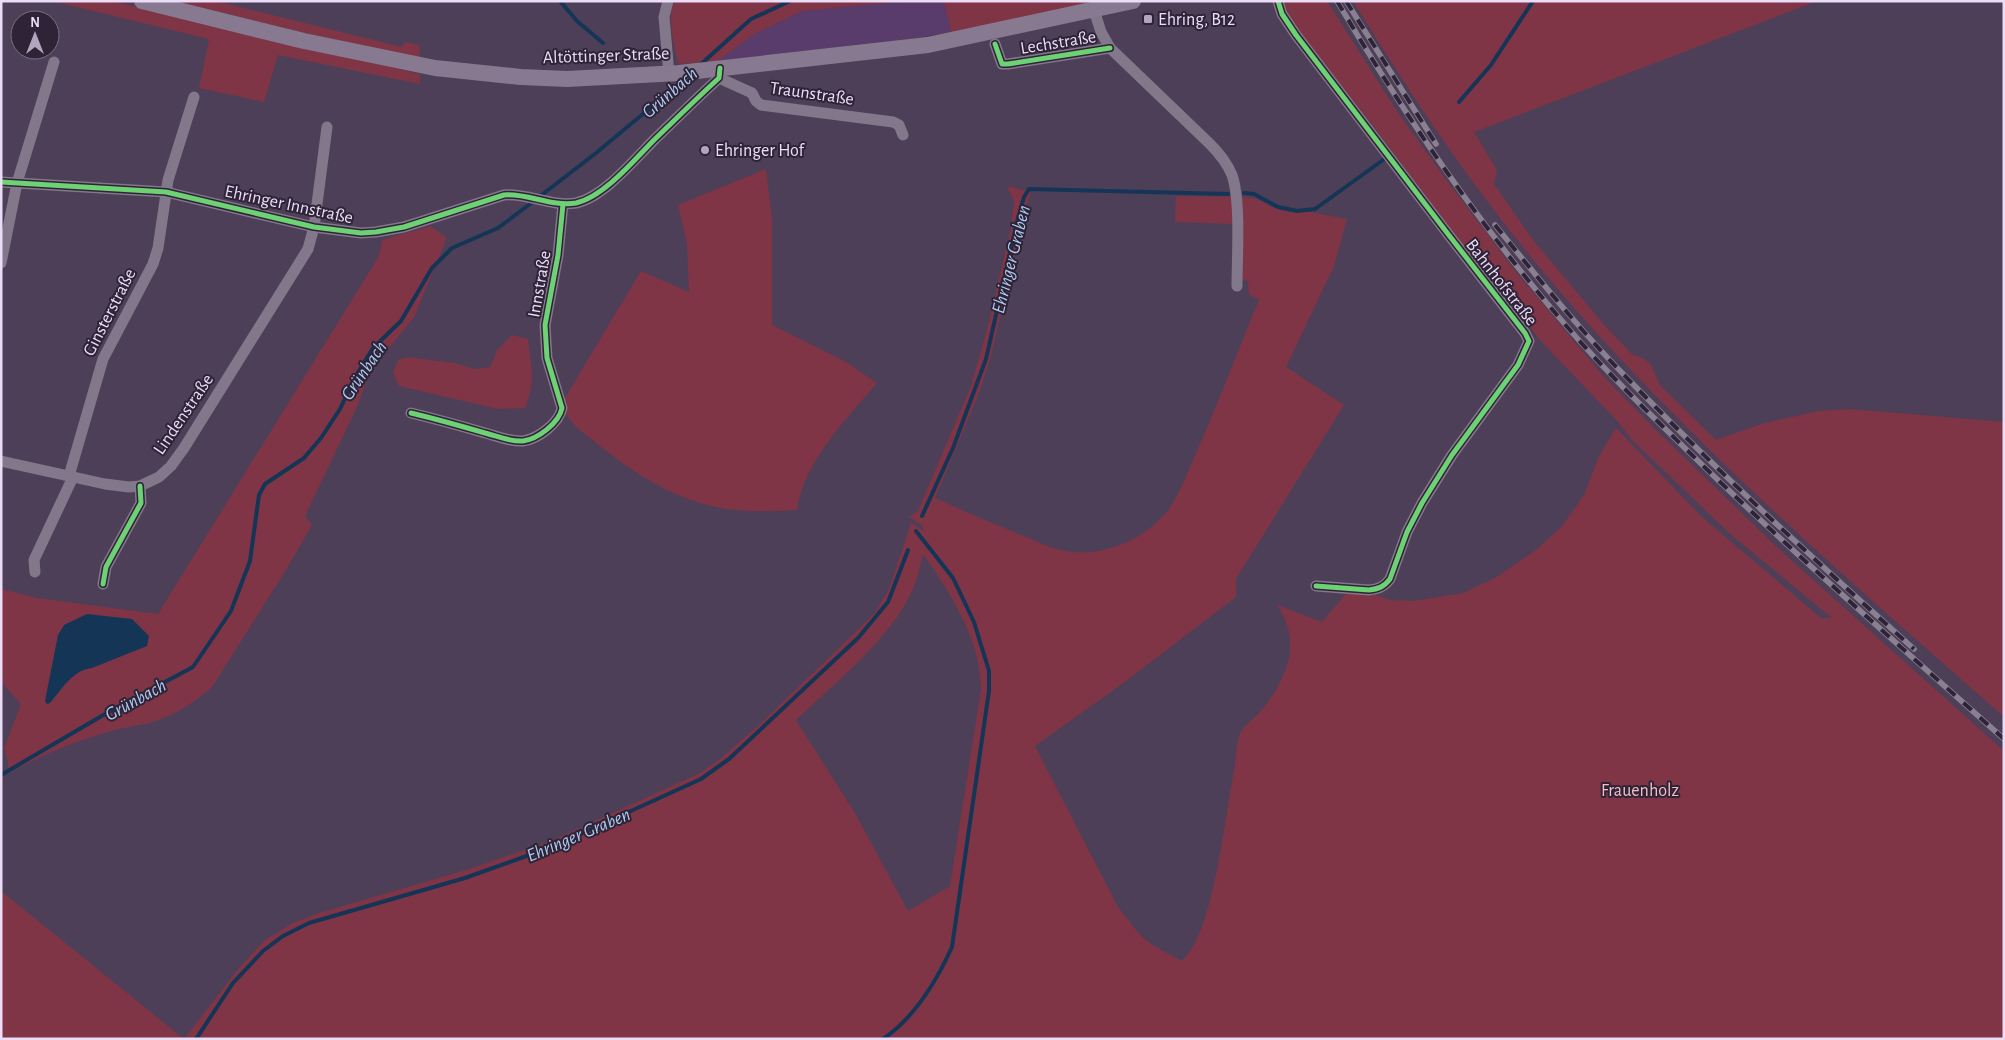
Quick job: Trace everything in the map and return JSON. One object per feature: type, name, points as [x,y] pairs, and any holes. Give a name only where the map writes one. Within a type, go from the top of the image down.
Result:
[{"type":"main road","name":"Altöttinger Straße","points":[[142,1],[304,41],[435,68],[521,77],[567,79],[717,72],[928,45],[1133,1]]},
{"type":"street","points":[[668,1],[664,17],[674,73]]},
{"type":"street","name":"Bahnhofstraße","points":[[1278,1],[1282,14],[1296,35],[1525,333],[1529,341],[1528,348],[1518,365],[1452,455],[1422,503],[1407,532],[1390,579],[1386,585],[1368,590],[1316,586]]},
{"type":"street","name":"Lechstraße","points":[[1094,10],[1101,32],[1110,48],[1210,144],[1225,162],[1232,175],[1237,214],[1236,286]]},
{"type":"street","name":"Lechstraße","points":[[995,44],[1002,64],[1110,48]]},
{"type":"street","points":[[1,263],[17,183],[54,62]]},
{"type":"street","name":"Traunstraße","points":[[717,72],[752,93],[756,101],[761,105],[893,122],[899,125],[903,135]]},
{"type":"street","name":"Ehringer Innstraße","points":[[1,182],[166,192],[314,227],[347,232],[376,232],[409,226],[498,196],[521,196],[563,204],[586,200],[610,183],[717,72]]},
{"type":"street","name":"Ginsterstraße","points":[[35,572],[34,560],[71,476],[103,359],[153,264],[158,248],[166,192],[194,97]]},
{"type":"street","name":"Lindenstraße","points":[[1,461],[118,486],[140,486],[159,478],[171,466],[308,249],[314,227],[326,127]]},
{"type":"street","name":"Innstraße","points":[[411,412],[502,438],[522,441],[531,439],[557,419],[562,408],[547,358],[545,325],[558,255],[563,204]]},
{"type":"street","points":[[103,584],[106,567],[141,503],[140,486]]},
{"type":"shaded area","points":[[910,1],[944,1],[951,32],[915,38],[718,61],[753,35],[802,11]]},
{"type":"green space","points":[[52,1],[112,1],[420,74],[420,84],[278,55],[264,102],[199,88],[209,39]]},
{"type":"green space","points":[[175,1],[216,1],[402,47],[405,42],[419,45],[420,58],[325,38]]},
{"type":"green space","points":[[676,1],[910,1],[802,11],[753,35],[718,61],[678,64],[671,22],[671,14]]},
{"type":"green space","points":[[944,1],[1093,1],[1043,15],[951,32]]},
{"type":"green space","name":"Frauenholz","points":[[1285,1],[1327,1],[1398,113],[1445,178],[1516,272],[1604,377],[1780,550],[2004,751],[2004,1039],[184,1039],[239,968],[265,940],[293,923],[319,913],[466,870],[551,841],[700,773],[720,759],[760,724],[874,614],[889,589],[911,523],[924,531],[922,525],[909,517],[918,511],[971,386],[987,330],[1011,228],[1014,201],[1007,186],[1031,192],[1025,210],[990,360],[979,393],[935,498],[1043,544],[1072,552],[1098,551],[1122,544],[1145,532],[1169,509],[1181,488],[1259,300],[1249,294],[1248,281],[1241,279],[1233,224],[1175,222],[1176,196],[1244,197],[1257,199],[1272,207],[1290,212],[1310,212],[1347,219],[1334,266],[1286,367],[1344,405],[1236,579],[1236,597],[1122,684],[1035,746],[1118,907],[1140,935],[1154,946],[1182,961],[1193,947],[1210,900],[1217,872],[1240,733],[1270,699],[1284,673],[1288,660],[1290,647],[1289,633],[1285,619],[1277,605],[1322,622],[1348,591],[1373,594],[1389,600],[1414,601],[1463,593],[1495,578],[1536,550],[1562,526],[1584,495],[1599,456],[1616,428],[1702,517],[1821,618],[1832,618],[1729,533],[1631,439],[1619,423],[1538,338],[1508,295],[1488,280],[1378,132],[1297,30],[1285,7]],"holes":[[[923,554],[953,601],[970,635],[980,671],[981,689],[950,886],[908,911],[856,815],[796,720],[844,676],[891,625],[903,608],[914,586]]]},
{"type":"green space","points":[[1353,1],[1817,1],[1474,132],[1497,170],[1494,184],[1533,240],[1606,327],[1632,354],[1645,359],[1651,365],[1660,385],[1716,440],[1764,423],[1819,411],[1849,409],[2004,422],[2004,717],[1769,507],[1656,396],[1602,339],[1550,280],[1496,213],[1446,145]]},
{"type":"green space","points":[[766,169],[772,219],[772,325],[846,362],[877,383],[840,426],[817,458],[801,492],[797,510],[756,511],[716,507],[699,503],[667,490],[637,473],[583,432],[568,417],[563,401],[641,271],[689,292],[687,244],[678,205]]},
{"type":"green space","points":[[431,226],[447,238],[414,317],[371,370],[356,409],[305,516],[312,525],[286,570],[212,687],[186,707],[164,718],[82,740],[44,755],[8,773],[8,762],[4,748],[21,704],[1,682],[1,589],[37,598],[158,614],[379,256],[382,240]]},
{"type":"green space","points":[[512,335],[528,339],[532,382],[525,408],[498,409],[399,386],[393,373],[398,360],[408,357],[454,363],[475,369],[490,367],[497,350]]},
{"type":"green space","points":[[1,891],[184,1039],[1,1039]]},
{"type":"water","points":[[87,614],[132,619],[149,636],[147,646],[79,672],[47,704],[45,701],[58,635],[64,625]]},
{"type":"waterway","points":[[560,1],[577,21],[603,43]]},
{"type":"waterway","name":"Grünbach","points":[[700,65],[751,19],[790,1]]},
{"type":"waterway","name":"Ehringer Graben","points":[[1459,102],[1491,65],[1533,1]]},
{"type":"waterway","name":"Grünbach","points":[[539,197],[596,153],[685,79]]},
{"type":"waterway","name":"Ehringer Graben","points":[[1244,193],[1254,194],[1278,207],[1297,211],[1315,209],[1383,160]]},
{"type":"waterway","name":"Ehringer Graben","points":[[922,516],[953,448],[986,359],[1018,218],[1024,197],[1029,189],[1228,194]]},
{"type":"waterway","name":"Grünbach","points":[[1,775],[105,714],[193,667],[231,611],[250,561],[259,495],[265,484],[304,458],[321,438],[340,409],[355,377],[373,348],[401,321],[432,268],[452,248],[498,228],[534,201]]},
{"type":"waterway","points":[[883,1039],[905,1020],[924,998],[952,947],[989,691],[989,671],[974,622],[953,578],[916,531]]},
{"type":"waterway","name":"Ehringer Graben","points":[[196,1039],[233,983],[263,951],[283,936],[309,923],[465,878],[552,847],[701,779],[729,759],[858,638],[888,602],[908,550]]},
{"type":"railway","points":[[1337,1],[1417,129],[1475,211],[1537,291],[1583,345],[1645,409],[1769,528],[2004,739]]},
{"type":"railway","points":[[1346,1],[1436,144]]},
{"type":"railway","points":[[1495,225],[1578,325],[1665,417],[1770,518],[1914,649]]},
{"type":"cycle path","points":[[1278,1],[1282,14],[1296,35],[1525,333],[1529,341],[1518,365],[1452,455],[1422,503],[1407,532],[1388,582],[1381,587],[1369,590],[1316,586]]},
{"type":"cycle path","points":[[995,44],[1002,64],[1110,48]]},
{"type":"cycle path","points":[[1,182],[166,192],[314,227],[361,233],[404,227],[504,195],[522,196],[558,203],[576,203],[597,193],[618,176],[719,78],[720,68]]},
{"type":"cycle path","points":[[411,413],[513,441],[529,440],[541,434],[557,419],[562,408],[547,358],[545,325],[558,255],[563,204]]},
{"type":"cycle path","points":[[103,584],[106,567],[141,503],[140,486]]},
{"type":"place","name":"Ehring, B12","points":[[1148,19]]},
{"type":"place","name":"Ehringer Hof","points":[[705,150]]}]
